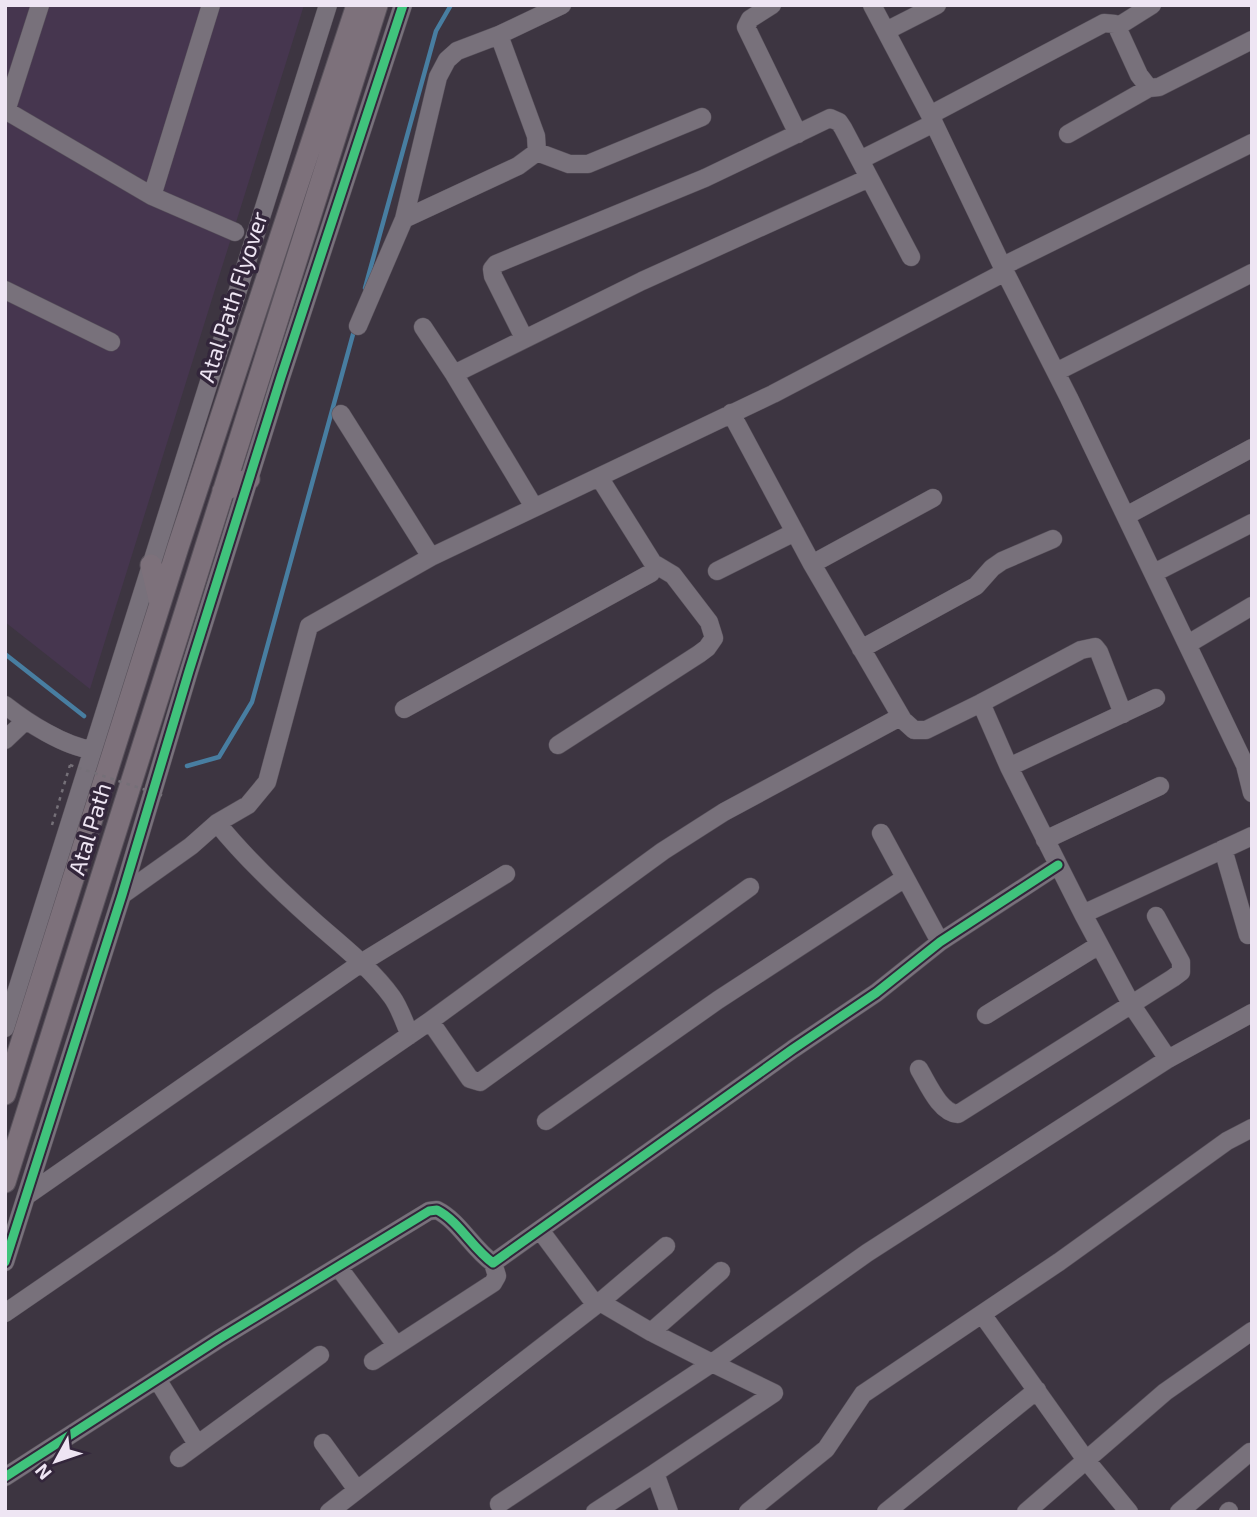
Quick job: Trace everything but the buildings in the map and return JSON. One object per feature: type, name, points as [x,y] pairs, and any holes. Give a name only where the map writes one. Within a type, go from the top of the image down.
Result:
[{"type":"main road","name":"Atal Path Flyover","points":[[5,1094],[357,5]]},
{"type":"main road","points":[[223,491],[377,5]]},
{"type":"main road","points":[[223,491],[249,479]]},
{"type":"main road","name":"Atal Path","points":[[5,1182],[223,491]]},
{"type":"main road","points":[[151,565],[161,605]]},
{"type":"street","points":[[40,5],[6,111],[152,196],[235,232]]},
{"type":"street","points":[[152,196],[211,5]]},
{"type":"street","points":[[5,1028],[328,5]]},
{"type":"street","points":[[5,1262],[29,1194],[249,479],[403,5]]},
{"type":"street","points":[[358,326],[404,219],[443,66],[457,51],[499,35],[562,5]]},
{"type":"street","points":[[772,5],[750,19],[746,27],[798,134]]},
{"type":"street","points":[[872,5],[932,119],[1248,763],[1252,793]]},
{"type":"street","points":[[886,31],[937,5]]},
{"type":"street","points":[[1118,27],[1152,5]]},
{"type":"street","points":[[860,160],[1104,23],[1110,22],[1118,27],[1139,75],[1149,88]]},
{"type":"street","points":[[499,35],[536,136],[537,152]]},
{"type":"street","points":[[1068,134],[1149,88],[1159,87],[1252,40]]},
{"type":"street","points":[[537,152],[569,164],[588,164],[702,117]]},
{"type":"street","points":[[524,338],[492,272],[496,264],[705,178],[823,120],[835,119],[843,128],[911,257]]},
{"type":"street","points":[[122,895],[191,846],[217,823],[248,805],[267,782],[309,626],[431,557],[774,394],[1004,269],[1252,144]]},
{"type":"street","points":[[404,219],[518,166],[537,152]]},
{"type":"street","points":[[454,374],[642,281],[869,178]]},
{"type":"street","points":[[1056,372],[1252,274]]},
{"type":"street","points":[[5,290],[111,342]]},
{"type":"street","points":[[423,327],[534,507]]},
{"type":"street","points":[[732,413],[812,564],[900,717],[909,727],[919,731],[926,730],[1081,650],[1095,647],[1123,714]]},
{"type":"street","points":[[341,415],[431,557]]},
{"type":"street","points":[[1126,516],[1252,448]]},
{"type":"street","points":[[558,745],[689,661],[710,644],[713,638],[709,622],[673,575],[653,563],[599,477]]},
{"type":"street","points":[[812,564],[933,498]]},
{"type":"street","points":[[1154,573],[1252,523]]},
{"type":"street","points":[[717,571],[795,532]]},
{"type":"street","points":[[861,649],[976,586],[1002,561],[1053,539]]},
{"type":"street","points":[[404,709],[647,576],[653,570],[653,563]]},
{"type":"street","points":[[1188,644],[1252,606]]},
{"type":"street","points":[[1009,767],[1156,698]]},
{"type":"street","points":[[981,703],[1009,767],[1099,945],[1131,1004],[1168,1059]]},
{"type":"street","points":[[5,705],[25,721],[81,748],[92,750]]},
{"type":"street","points":[[5,1313],[421,1028],[663,851],[724,812],[900,717]]},
{"type":"street","points":[[5,740],[25,721]]},
{"type":"street","points":[[1045,839],[1160,786]]},
{"type":"street","points":[[217,823],[283,894],[361,963],[470,1079],[480,1082],[750,887]]},
{"type":"street","points":[[881,833],[940,942]]},
{"type":"street","points":[[1083,914],[1252,836]]},
{"type":"street","points":[[1223,849],[1247,908],[1248,935]]},
{"type":"street","points":[[493,1263],[876,993],[940,942],[1058,865]]},
{"type":"street","points":[[29,1194],[361,963],[506,874]]},
{"type":"street","points":[[546,1121],[718,1000],[905,878]]},
{"type":"street","points":[[919,1069],[947,1110],[958,1114],[1173,978],[1182,968],[1156,916]]},
{"type":"street","points":[[986,1015],[1099,945]]},
{"type":"street","points":[[5,983],[24,970]]},
{"type":"street","points":[[499,1504],[712,1363],[867,1253],[1168,1059],[1252,1013]]},
{"type":"street","points":[[748,1512],[826,1449],[863,1394],[1059,1262],[1227,1141],[1252,1128]]},
{"type":"street","points":[[5,1477],[219,1339],[421,1216],[436,1210],[449,1217],[482,1255],[493,1263],[498,1276],[493,1283],[373,1361]]},
{"type":"street","points":[[540,1230],[598,1303],[774,1393],[595,1512]]},
{"type":"street","points":[[329,1512],[598,1303],[666,1246]]},
{"type":"street","points":[[339,1268],[396,1345]]},
{"type":"street","points":[[651,1332],[721,1271]]},
{"type":"street","points":[[982,1314],[1086,1460],[1129,1512]]},
{"type":"street","points":[[1026,1512],[1165,1392],[1252,1331]]},
{"type":"street","points":[[179,1458],[320,1355]]},
{"type":"street","points":[[157,1379],[197,1444]]},
{"type":"street","points":[[886,1512],[1037,1390]]},
{"type":"street","points":[[323,1443],[357,1490]]},
{"type":"street","points":[[1179,1512],[1250,1452]]},
{"type":"street","points":[[655,1473],[669,1512]]},
{"type":"path","points":[[51,822],[70,765],[164,796]]},
{"type":"shaded area","points":[[5,5],[304,5],[90,689],[5,622]]},
{"type":"waterway","points":[[365,288],[436,31],[451,5]]},
{"type":"waterway","points":[[187,766],[219,757],[252,702],[355,327]]},
{"type":"waterway","points":[[5,654],[84,716]]},
{"type":"cycle path","points":[[5,1262],[122,895],[281,377],[403,5]]},
{"type":"cycle path","points":[[5,1477],[219,1339],[429,1211],[437,1210],[445,1215],[493,1263],[876,993],[940,942],[1058,865]]}]
